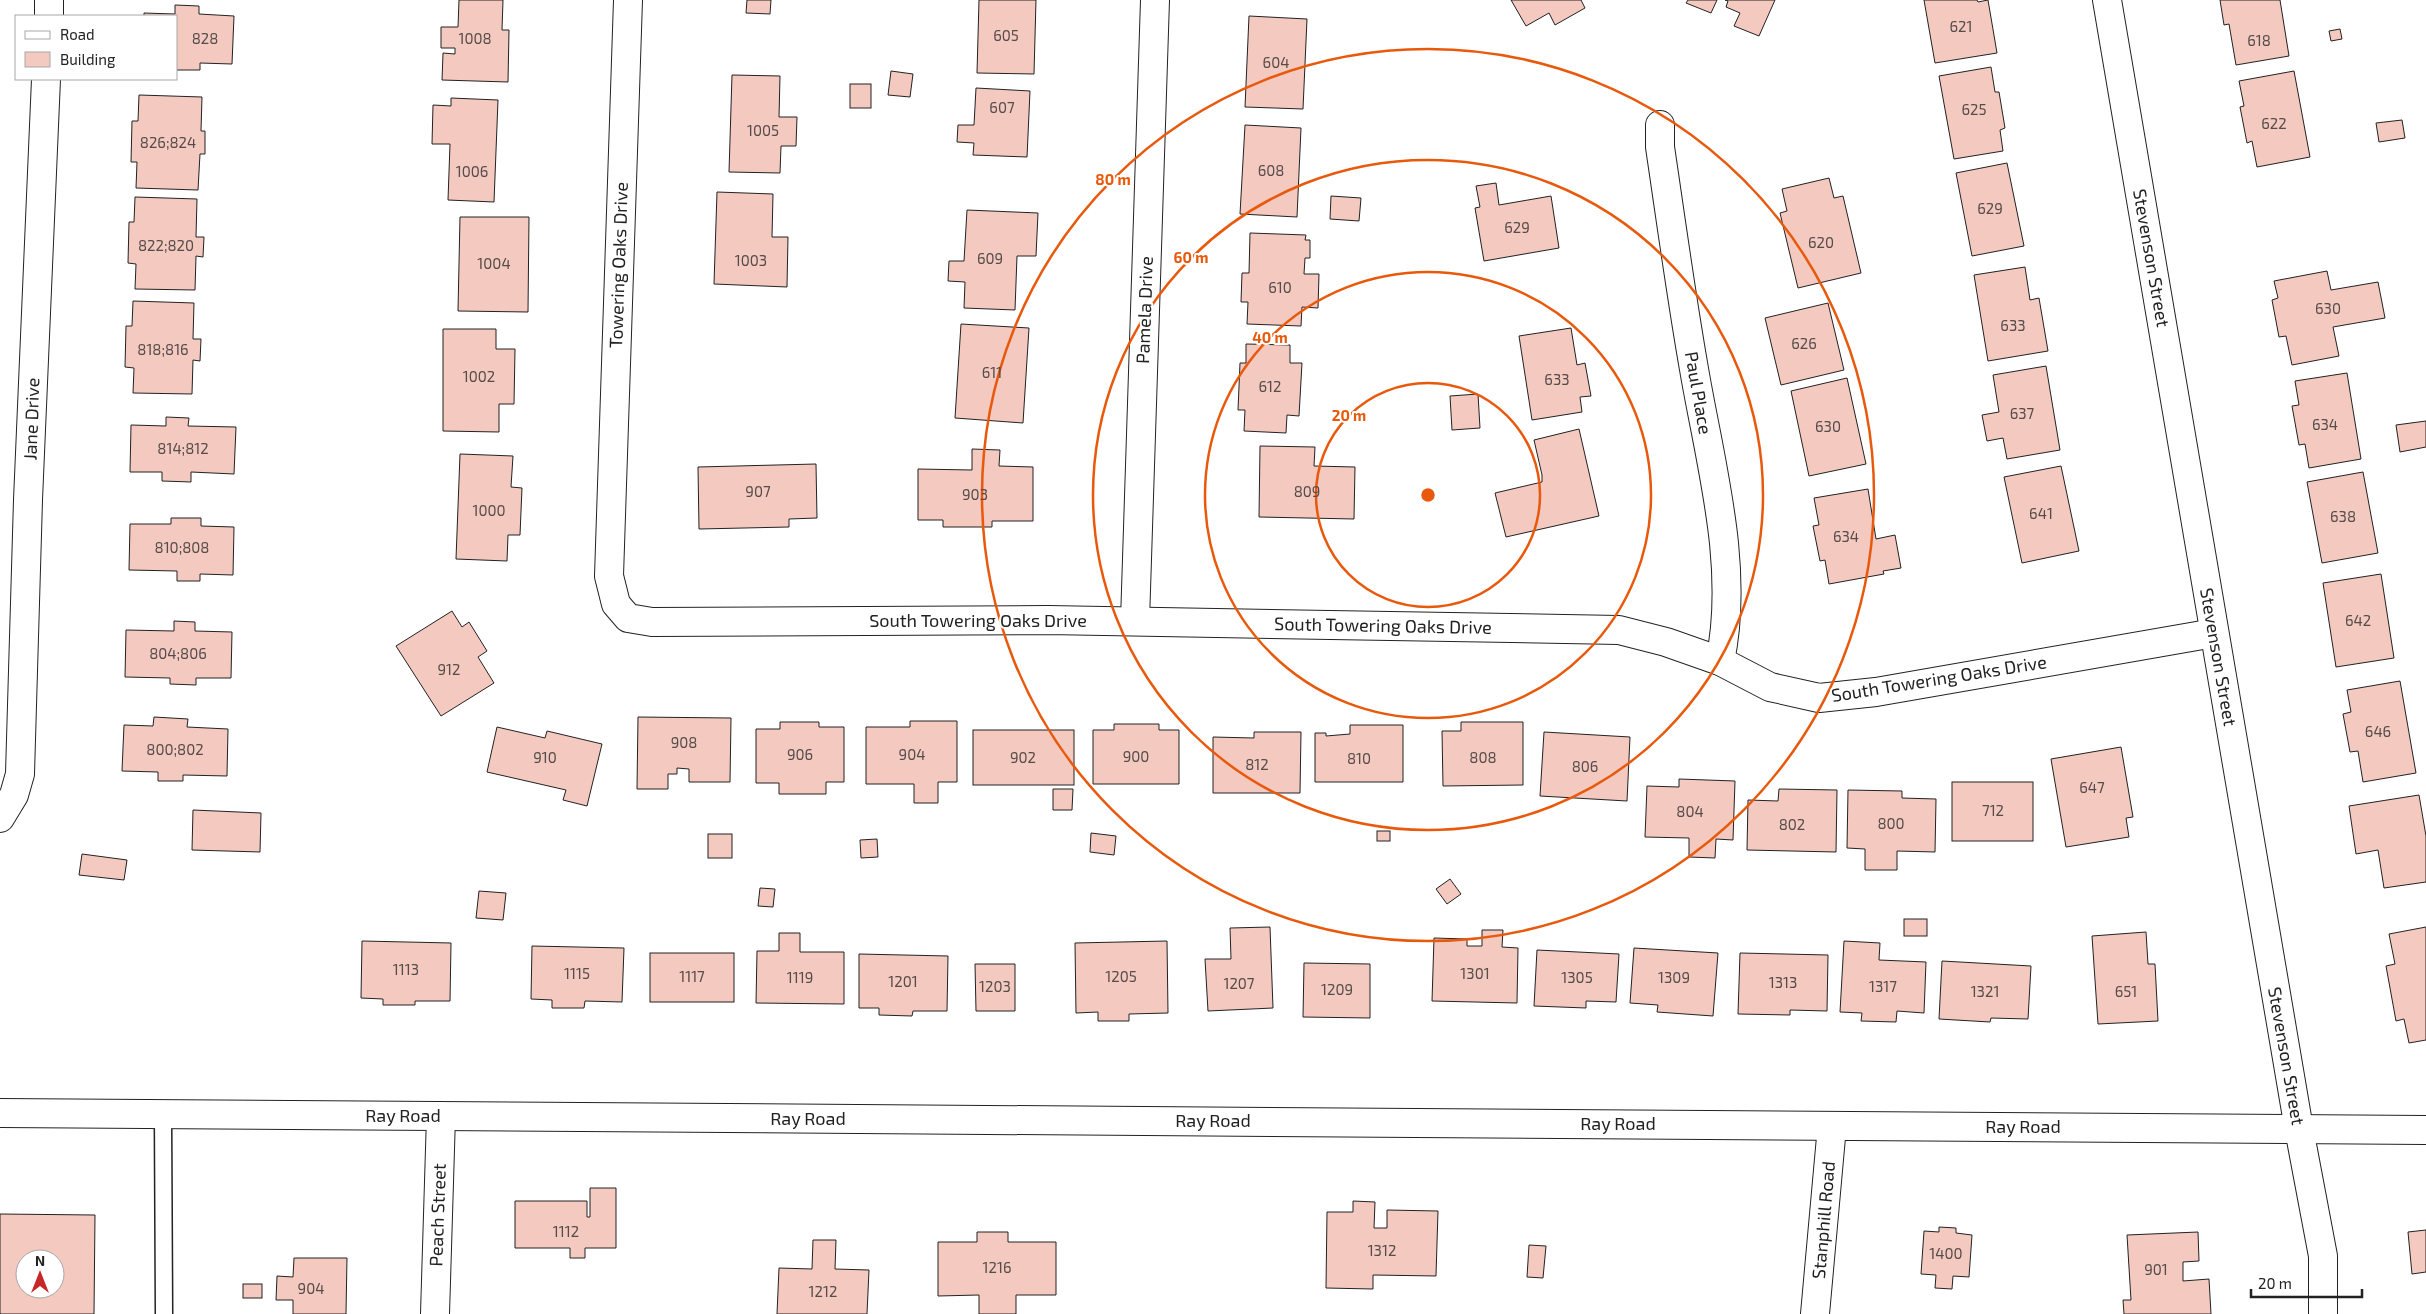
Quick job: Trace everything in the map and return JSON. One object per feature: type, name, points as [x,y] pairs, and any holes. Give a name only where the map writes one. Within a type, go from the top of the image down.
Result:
[{"type":"street","points":[[48,15],[49,0]]},
{"type":"street","name":"Towering Oaks Drive","points":[[610,530],[628,0]]},
{"type":"street","name":"Pamela Drive","points":[[1135,621],[1155,0]]},
{"type":"street","name":"Stevenson Street","points":[[2107,0],[2298,1129],[2322,1256],[2322,1314]]},
{"type":"street","name":"Jane Drive","points":[[0,818],[14,795],[20,774],[21,760],[28,500],[46,80]]},
{"type":"street","name":"Paul Place","points":[[1660,125],[1660,148],[1692,356],[1722,529],[1728,590],[1727,630],[1720,661]]},
{"type":"street","name":"South Towering Oaks Drive","points":[[610,530],[609,576],[616,604],[628,618],[652,622],[1135,621],[1619,630],[1666,642],[1720,661],[1770,687],[1819,698],[1876,692],[2214,633]]},
{"type":"street","name":"Ray Road","points":[[0,1113],[2426,1130]]},
{"type":"street","name":"Peach Street","points":[[435,1314],[441,1116]]},
{"type":"street","name":"Stanphill Road","points":[[1816,1314],[1832,1126]]},
{"type":"lane","points":[[163,1114],[164,1314]]},
{"type":"building","points":[[459,0],[503,0],[502,30],[509,30],[508,82],[442,80],[443,53],[455,54],[455,48],[441,48],[441,27],[458,27]]},
{"type":"building","points":[[747,0],[771,0],[770,14],[746,13]]},
{"type":"building","points":[[979,0],[1036,0],[1034,74],[977,73]]},
{"type":"building","points":[[1511,0],[1581,0],[1585,8],[1555,25],[1549,13],[1526,26]]},
{"type":"building","points":[[1688,0],[1717,0],[1711,13],[1686,3]]},
{"type":"building","points":[[1725,0],[1775,0],[1759,36],[1734,26],[1740,13],[1726,7],[1728,1]]},
{"type":"building","points":[[1924,0],[1977,0],[1978,2],[1988,0],[1997,53],[1935,63]]},
{"type":"building","points":[[2220,0],[2280,0],[2289,56],[2236,65],[2229,24],[2224,25]]},
{"type":"building","points":[[175,5],[199,6],[199,14],[234,16],[232,64],[200,63],[200,70],[178,70],[178,15],[144,15],[144,13],[175,14]]},
{"type":"building","points":[[1249,16],[1307,19],[1303,109],[1245,107]]},
{"type":"building","points":[[2340,29],[2342,39],[2331,41],[2329,31]]},
{"type":"building","points":[[1991,67],[1995,92],[1999,92],[2005,128],[2000,130],[2003,151],[1954,159],[1939,76]]},
{"type":"building","points":[[891,71],[913,74],[910,97],[888,95]]},
{"type":"building","points":[[2294,71],[2310,157],[2257,167],[2252,141],[2247,143],[2240,107],[2244,106],[2239,81]]},
{"type":"building","points":[[732,75],[780,76],[779,117],[797,117],[796,146],[781,146],[780,173],[729,172]]},
{"type":"building","points":[[850,84],[871,84],[871,108],[850,108]]},
{"type":"building","points":[[976,88],[1030,91],[1027,157],[973,155],[974,143],[957,142],[958,125],[974,125]]},
{"type":"building","points":[[139,95],[202,97],[201,131],[205,131],[205,154],[200,154],[198,190],[136,188],[137,162],[131,162],[132,121],[138,121]]},
{"type":"building","points":[[451,98],[498,100],[494,202],[448,200],[450,144],[432,144],[433,105],[451,106]]},
{"type":"building","points":[[2402,120],[2405,138],[2379,142],[2376,123]]},
{"type":"building","points":[[1245,125],[1301,128],[1297,217],[1240,214]]},
{"type":"building","points":[[2007,163],[2024,246],[1972,256],[1956,173]]},
{"type":"building","points":[[1829,178],[1834,198],[1843,196],[1861,273],[1798,288],[1780,213],[1787,211],[1782,189]]},
{"type":"building","points":[[1496,183],[1499,205],[1551,196],[1559,248],[1484,261],[1475,208],[1480,207],[1476,186]]},
{"type":"building","points":[[717,192],[773,194],[772,237],[788,237],[787,287],[714,284]]},
{"type":"building","points":[[1331,196],[1361,198],[1359,221],[1330,219]]},
{"type":"building","points":[[135,197],[197,199],[196,237],[204,237],[203,257],[196,256],[195,290],[135,289],[136,264],[128,263],[129,222],[134,222]]},
{"type":"building","points":[[967,210],[1038,213],[1036,256],[1017,256],[1015,310],[964,308],[965,282],[948,281],[949,261],[964,261]]},
{"type":"building","points":[[460,217],[529,217],[528,312],[458,311]]},
{"type":"building","points":[[1250,233],[1306,235],[1305,240],[1310,240],[1310,258],[1305,258],[1304,274],[1319,274],[1318,308],[1302,307],[1301,326],[1247,324],[1248,302],[1241,302],[1242,273],[1249,273]]},
{"type":"building","points":[[2025,267],[2030,300],[2039,298],[2048,351],[1988,361],[1974,275]]},
{"type":"building","points":[[2327,271],[2331,290],[2378,282],[2385,318],[2333,327],[2339,356],[2292,365],[2286,336],[2279,337],[2272,300],[2278,298],[2274,281]]},
{"type":"building","points":[[133,301],[194,303],[193,339],[201,339],[200,361],[193,360],[192,394],[133,393],[134,368],[125,367],[126,326],[132,326]]},
{"type":"building","points":[[1828,303],[1844,370],[1781,385],[1765,318]]},
{"type":"building","points":[[961,324],[1029,328],[1023,423],[955,418]]},
{"type":"building","points":[[1571,328],[1577,365],[1585,363],[1591,396],[1580,397],[1582,412],[1532,420],[1519,336]]},
{"type":"building","points":[[443,329],[496,329],[496,349],[515,349],[514,404],[499,404],[499,432],[443,431]]},
{"type":"building","points":[[1246,344],[1290,345],[1290,363],[1302,363],[1299,416],[1287,415],[1286,433],[1244,431],[1245,410],[1238,410],[1240,363],[1246,363]]},
{"type":"building","points":[[2046,366],[2060,450],[2007,459],[2003,438],[1987,441],[1982,415],[1999,412],[1993,375]]},
{"type":"building","points":[[2347,373],[2361,459],[2309,468],[2305,444],[2299,445],[2292,406],[2299,405],[2295,381]]},
{"type":"building","points":[[1847,378],[1866,464],[1809,476],[1791,391]]},
{"type":"building","points":[[1478,394],[1480,428],[1452,430],[1450,396]]},
{"type":"building","points":[[166,417],[189,418],[188,426],[236,427],[234,474],[191,472],[191,482],[162,481],[162,472],[130,472],[131,425],[166,426]]},
{"type":"building","points":[[2426,421],[2426,447],[2400,452],[2396,425]]},
{"type":"building","points":[[1579,429],[1599,516],[1506,537],[1495,493],[1542,482],[1534,440]]},
{"type":"building","points":[[1260,446],[1315,447],[1314,466],[1355,467],[1354,519],[1259,517]]},
{"type":"building","points":[[972,449],[1000,450],[999,466],[1033,467],[1033,521],[992,521],[992,527],[943,527],[943,520],[918,520],[918,469],[972,470]]},
{"type":"building","points":[[460,454],[513,456],[511,487],[522,488],[520,535],[508,535],[507,561],[456,559]]},
{"type":"building","points":[[816,464],[817,518],[789,519],[789,527],[699,529],[698,467]]},
{"type":"building","points":[[2061,466],[2079,551],[2022,563],[2004,477]]},
{"type":"building","points":[[2363,472],[2378,553],[2322,563],[2307,482]]},
{"type":"building","points":[[1868,489],[1876,539],[1895,535],[1901,568],[1883,571],[1884,574],[1829,584],[1825,560],[1820,561],[1813,526],[1819,525],[1814,498]]},
{"type":"building","points":[[171,518],[201,518],[201,526],[234,527],[233,575],[200,574],[200,581],[177,581],[177,571],[129,570],[130,524],[171,524]]},
{"type":"building","points":[[2381,574],[2394,658],[2336,667],[2323,583]]},
{"type":"building","points":[[452,611],[462,627],[469,622],[487,651],[478,657],[494,683],[441,716],[396,646]]},
{"type":"building","points":[[174,621],[195,622],[195,631],[232,632],[231,678],[196,678],[196,685],[170,684],[170,678],[125,677],[126,630],[174,631]]},
{"type":"building","points":[[2400,681],[2416,773],[2363,782],[2358,751],[2350,752],[2343,714],[2351,712],[2347,690]]},
{"type":"building","points":[[154,717],[188,719],[187,727],[228,729],[227,776],[183,775],[183,781],[158,781],[158,772],[122,771],[124,725],[153,726]]},
{"type":"building","points":[[638,717],[731,718],[730,782],[689,782],[689,769],[677,768],[677,774],[668,774],[668,789],[637,789]]},
{"type":"building","points":[[910,721],[957,721],[957,782],[938,782],[938,803],[914,803],[914,784],[866,784],[866,727],[910,727]]},
{"type":"building","points":[[780,722],[819,722],[819,727],[844,727],[844,782],[826,782],[826,794],[779,794],[779,783],[756,783],[756,729],[780,729]]},
{"type":"building","points":[[1461,722],[1523,722],[1523,785],[1443,786],[1442,731],[1461,731]]},
{"type":"building","points":[[1114,724],[1159,724],[1159,730],[1179,730],[1179,784],[1093,784],[1093,730],[1114,730]]},
{"type":"building","points":[[1350,725],[1403,725],[1403,782],[1315,782],[1315,733],[1326,733],[1326,736],[1350,734]]},
{"type":"building","points":[[497,727],[545,738],[547,731],[602,744],[587,806],[563,800],[566,790],[487,772]]},
{"type":"building","points":[[973,730],[1074,730],[1074,785],[973,785]]},
{"type":"building","points":[[1254,732],[1301,732],[1300,793],[1213,793],[1213,737],[1254,738]]},
{"type":"building","points":[[1544,732],[1630,737],[1627,801],[1540,796]]},
{"type":"building","points":[[2121,747],[2133,817],[2126,818],[2129,837],[2066,847],[2051,759]]},
{"type":"building","points":[[1679,779],[1735,781],[1733,840],[1716,839],[1715,858],[1689,857],[1689,838],[1645,837],[1647,786],[1679,787]]},
{"type":"building","points":[[1952,782],[2033,782],[2033,841],[1952,841]]},
{"type":"building","points":[[1053,789],[1073,789],[1072,810],[1053,810]]},
{"type":"building","points":[[1779,789],[1837,790],[1836,852],[1747,850],[1748,800],[1778,801]]},
{"type":"building","points":[[1848,790],[1902,791],[1902,798],[1936,799],[1935,852],[1897,851],[1897,870],[1865,870],[1865,849],[1847,848]]},
{"type":"building","points":[[2419,795],[2426,836],[2426,882],[2384,888],[2378,850],[2356,854],[2349,806]]},
{"type":"building","points":[[193,810],[261,813],[260,852],[192,850]]},
{"type":"building","points":[[1377,831],[1390,831],[1390,841],[1377,841]]},
{"type":"building","points":[[1091,833],[1116,836],[1114,855],[1090,852]]},
{"type":"building","points":[[708,834],[732,834],[732,858],[708,858]]},
{"type":"building","points":[[877,839],[878,857],[861,858],[860,840]]},
{"type":"building","points":[[82,854],[127,860],[124,880],[79,875]]},
{"type":"building","points":[[1450,879],[1461,894],[1447,904],[1436,889]]},
{"type":"building","points":[[760,888],[775,889],[773,907],[758,906]]},
{"type":"building","points":[[479,891],[506,893],[503,920],[476,918]]},
{"type":"building","points":[[1904,919],[1927,919],[1927,936],[1904,936]]},
{"type":"building","points":[[1270,927],[1273,1008],[1208,1011],[1205,959],[1231,959],[1230,928]]},
{"type":"building","points":[[2426,927],[2426,1040],[2409,1043],[2404,1019],[2396,1021],[2386,966],[2395,964],[2389,934]]},
{"type":"building","points":[[1482,930],[1503,930],[1502,947],[1518,948],[1517,1003],[1432,1001],[1434,938],[1467,939],[1467,946],[1482,946]]},
{"type":"building","points":[[2146,932],[2148,964],[2155,964],[2158,1021],[2098,1024],[2092,936]]},
{"type":"building","points":[[779,933],[800,933],[800,952],[844,952],[844,1004],[756,1003],[757,951],[779,951]]},
{"type":"building","points":[[362,941],[451,943],[450,1001],[415,1001],[415,1005],[383,1005],[383,999],[361,998]]},
{"type":"building","points":[[1167,941],[1168,1013],[1129,1014],[1129,1021],[1098,1021],[1098,1012],[1076,1013],[1075,943]]},
{"type":"building","points":[[1844,941],[1880,943],[1879,960],[1926,962],[1924,1013],[1897,1011],[1896,1022],[1861,1021],[1862,1013],[1840,1012]]},
{"type":"building","points":[[532,946],[624,948],[622,1002],[585,1001],[584,1008],[552,1008],[552,1000],[531,999]]},
{"type":"building","points":[[1634,948],[1718,953],[1713,1016],[1657,1012],[1658,1005],[1630,1003]]},
{"type":"building","points":[[1537,950],[1619,954],[1616,1002],[1586,1001],[1586,1008],[1534,1006]]},
{"type":"building","points":[[650,953],[734,953],[734,1002],[650,1002]]},
{"type":"building","points":[[1740,953],[1828,955],[1827,1011],[1790,1010],[1790,1015],[1738,1014]]},
{"type":"building","points":[[859,954],[948,956],[947,1011],[913,1011],[912,1016],[879,1015],[879,1008],[859,1008]]},
{"type":"building","points":[[1942,961],[2031,966],[2028,1019],[1991,1018],[1990,1022],[1939,1019]]},
{"type":"building","points":[[1304,963],[1370,964],[1370,1018],[1303,1017]]},
{"type":"building","points":[[975,964],[1015,964],[1015,1011],[976,1011]]},
{"type":"building","points":[[590,1188],[616,1188],[616,1248],[585,1248],[585,1258],[570,1258],[570,1248],[515,1248],[515,1201],[587,1201],[587,1217],[590,1217]]},
{"type":"building","points":[[1353,1201],[1375,1202],[1374,1228],[1387,1228],[1387,1210],[1438,1211],[1436,1276],[1373,1275],[1373,1289],[1326,1288],[1327,1212],[1353,1212]]},
{"type":"building","points":[[0,1214],[95,1215],[94,1314],[0,1314]]},
{"type":"building","points":[[1939,1227],[1956,1228],[1956,1233],[1972,1235],[1969,1277],[1953,1276],[1952,1289],[1935,1288],[1936,1275],[1921,1274],[1924,1231],[1939,1232]]},
{"type":"building","points":[[2426,1230],[2426,1272],[2412,1274],[2408,1232]]},
{"type":"building","points":[[977,1232],[1008,1232],[1008,1242],[1056,1242],[1056,1295],[1016,1295],[1016,1314],[979,1314],[979,1295],[938,1296],[938,1242],[977,1242]]},
{"type":"building","points":[[2198,1232],[2199,1261],[2183,1262],[2183,1281],[2209,1279],[2211,1314],[2124,1314],[2123,1300],[2131,1300],[2127,1235]]},
{"type":"building","points":[[813,1240],[836,1240],[835,1269],[869,1270],[867,1314],[777,1314],[779,1268],[812,1269]]},
{"type":"building","points":[[1529,1245],[1546,1246],[1543,1278],[1527,1277]]},
{"type":"building","points":[[294,1258],[347,1258],[346,1314],[293,1314],[293,1300],[276,1300],[277,1276],[293,1277]]},
{"type":"building","points":[[243,1284],[262,1284],[262,1298],[243,1298]]}]
